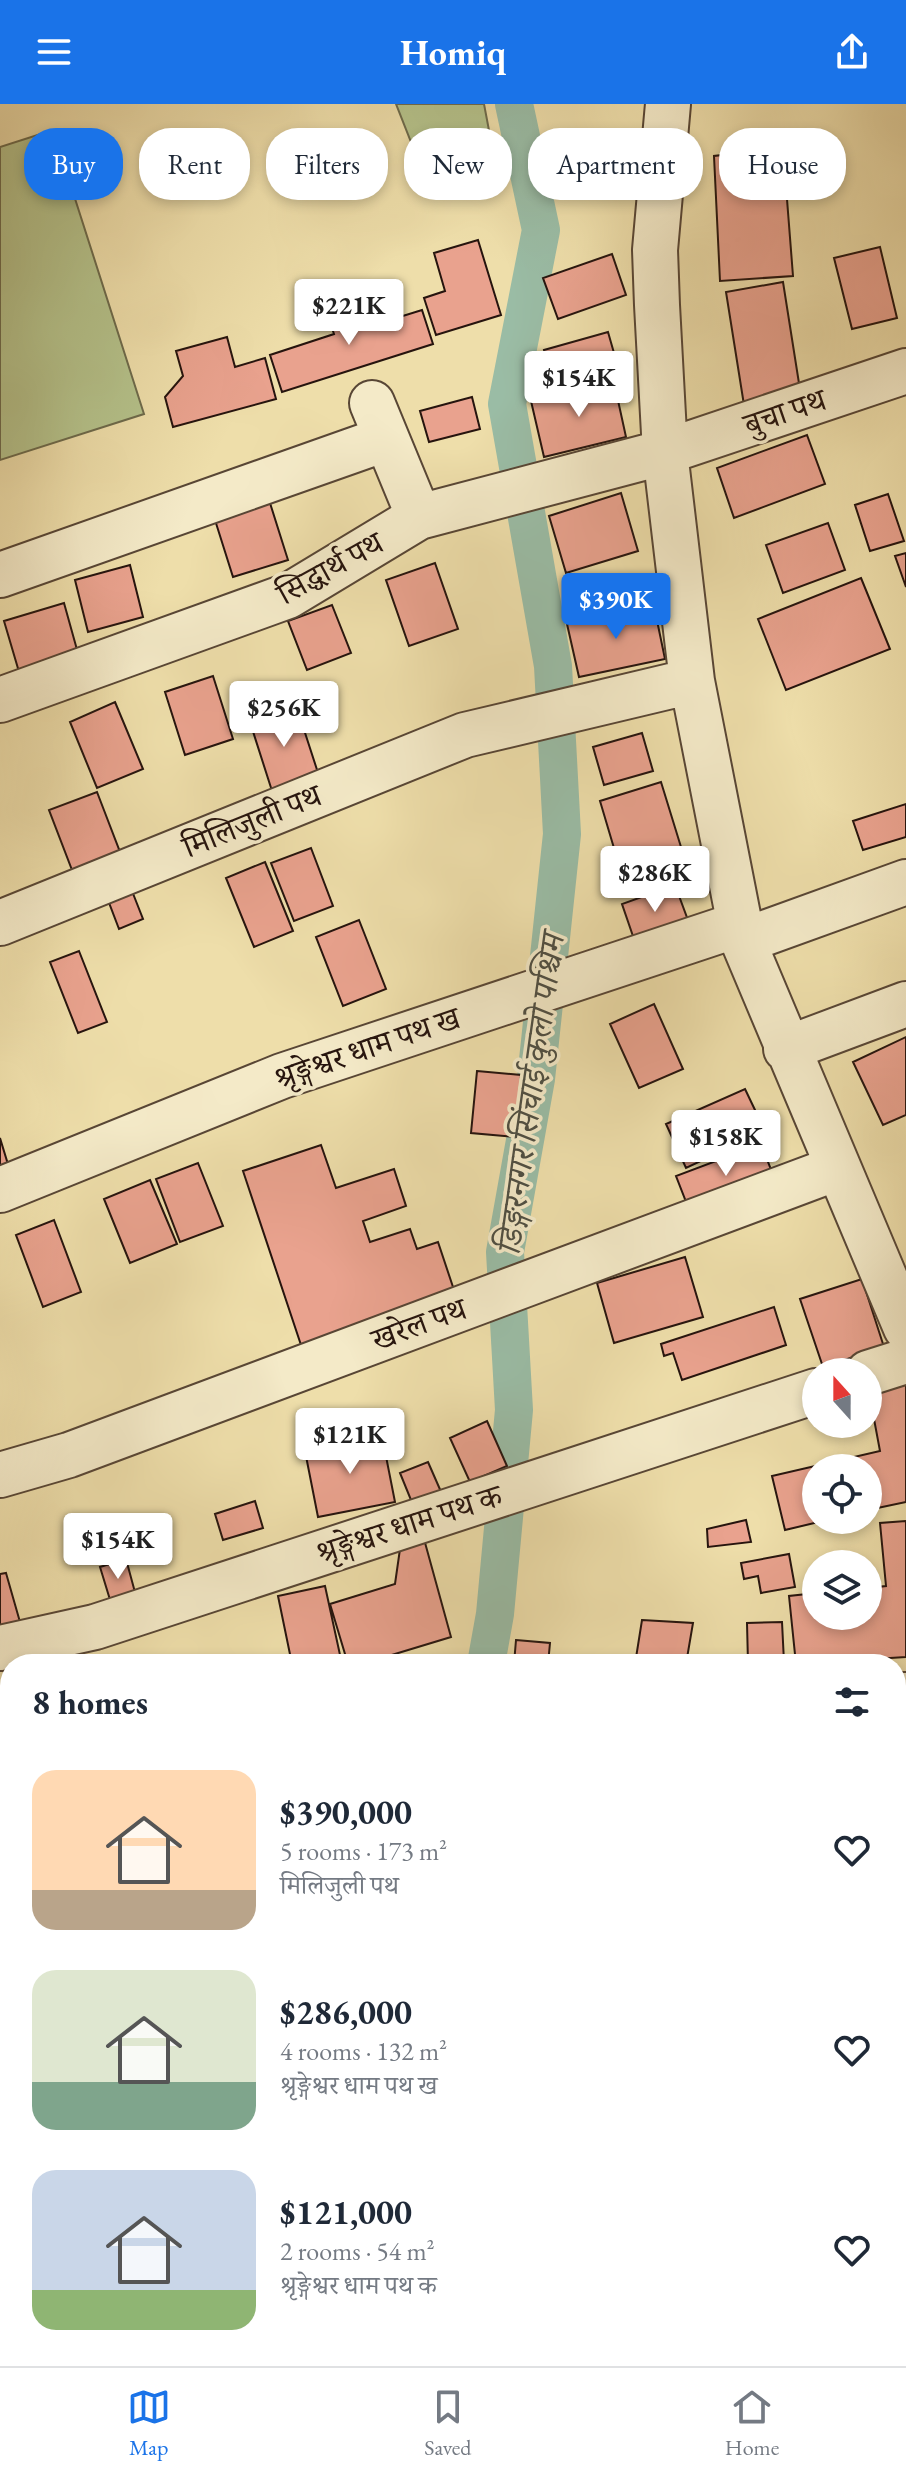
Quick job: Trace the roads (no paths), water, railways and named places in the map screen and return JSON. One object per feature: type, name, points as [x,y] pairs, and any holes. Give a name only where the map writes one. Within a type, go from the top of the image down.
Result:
[{"type":"street","points":[[668,104],[655,250],[665,452],[692,681],[741,933],[837,1168],[893,1265],[906,1328]]},
{"type":"street","name":"बुचा पथ","points":[[665,452],[906,371]]},
{"type":"street","points":[[0,575],[378,421],[432,513]]},
{"type":"street","name":"सिद्धार्थ पथ","points":[[0,700],[288,596],[432,513],[665,452]]},
{"type":"street","name":"मिलिजुली पथ","points":[[0,923],[465,735],[692,681]]},
{"type":"street","name":"श्रृङ्गेश्वर धाम पथ ख","points":[[0,1190],[282,1076],[546,988],[906,882]]},
{"type":"street","points":[[786,1049],[906,1004]]},
{"type":"street","name":"खरेल पथ","points":[[0,1475],[69,1455],[837,1168]]},
{"type":"street","points":[[882,1369],[906,1361]]},
{"type":"street","name":"श्रृङ्गेश्वर धाम पथ क","points":[[0,1648],[95,1627],[802,1396]]},
{"type":"waterway","name":"डिङ्गरनगर सिंचाई कुलो पश्चिम","points":[[488,1654],[495,1614],[514,1410],[505,1252],[536,1079],[562,834],[553,666],[507,404],[541,230],[514,104]]}]
